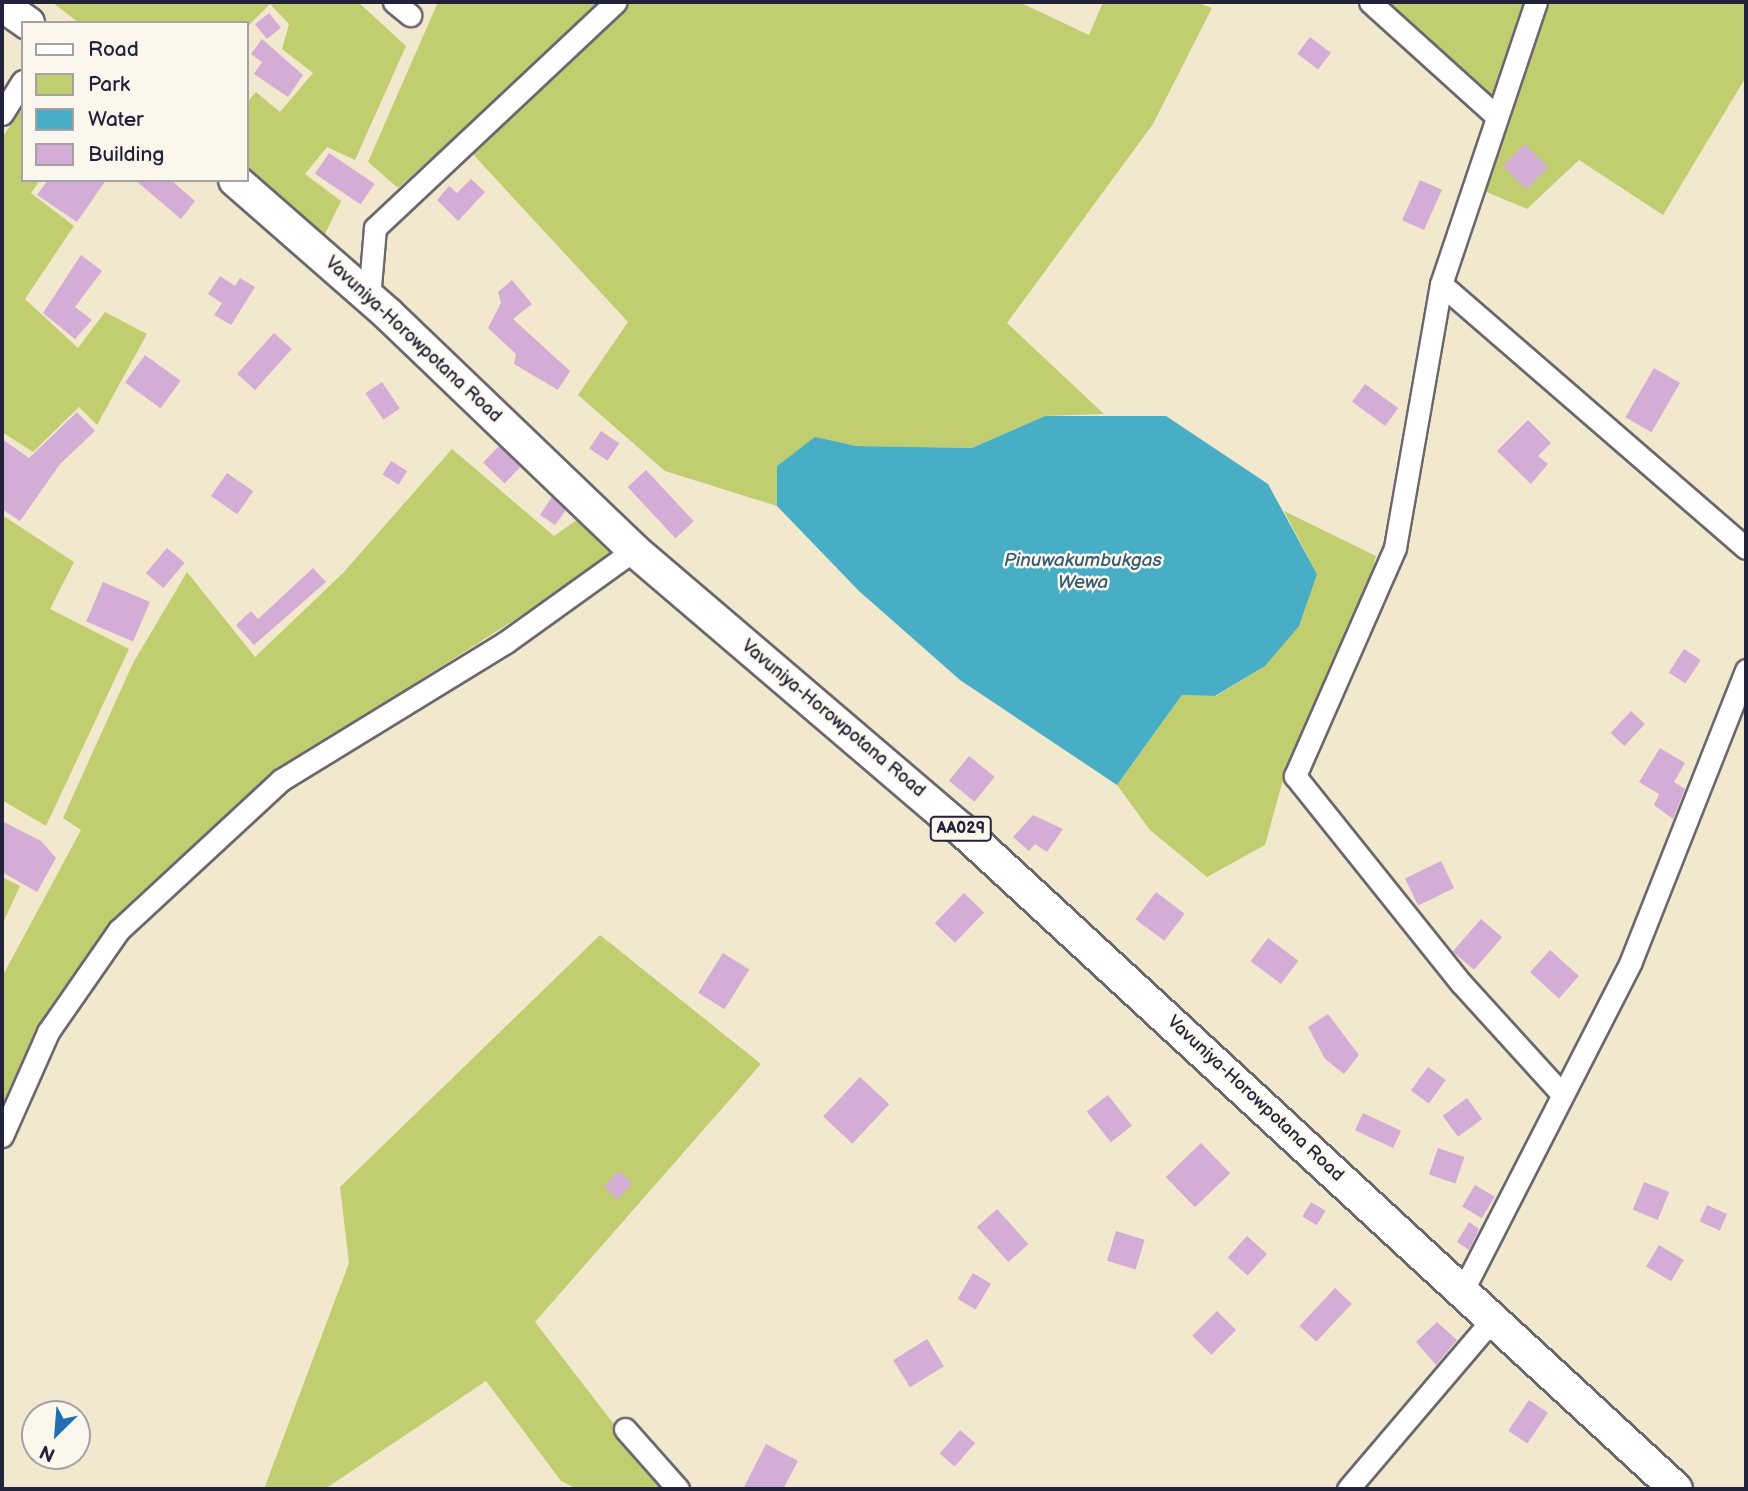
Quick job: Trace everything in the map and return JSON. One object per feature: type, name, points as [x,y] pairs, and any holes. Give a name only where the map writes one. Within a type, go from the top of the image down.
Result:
[{"type":"highway","points":[[2,5],[25,21]]},
{"type":"highway","name":"Vavuniya-Horowpotana Road","points":[[237,182],[369,298],[634,550],[932,804],[1463,1290],[1491,1321],[1676,1489]]},
{"type":"street","points":[[369,298],[375,228],[616,2]]},
{"type":"street","points":[[1370,2],[1495,116]]},
{"type":"street","points":[[1536,2],[1495,116],[1441,284],[1395,548],[1295,776],[1461,983],[1562,1094]]},
{"type":"street","points":[[2,114],[21,84]]},
{"type":"street","points":[[1441,284],[1746,548]]},
{"type":"street","points":[[2,1136],[48,1031],[119,930],[281,780],[506,642],[634,550]]},
{"type":"street","points":[[1463,1290],[1631,961],[1746,675]]},
{"type":"street","points":[[1348,1489],[1491,1321]]},
{"type":"street","points":[[625,1429],[678,1489]]},
{"type":"green space","points":[[52,2],[358,2],[406,46],[355,160],[327,147],[305,174],[341,201],[320,244],[248,175],[248,101],[256,92],[280,112],[313,73],[282,49],[289,24],[270,4],[248,26],[248,21],[76,21]]},
{"type":"green space","points":[[438,2],[1019,2],[1089,35],[1103,2],[1196,2],[1212,8],[1153,124],[1007,323],[1104,414],[1045,416],[972,448],[856,446],[815,438],[777,466],[777,506],[665,471],[578,395],[628,322],[470,151],[455,137],[398,188],[368,162]]},
{"type":"green space","points":[[1386,2],[1526,2],[1492,96]]},
{"type":"green space","points":[[1550,2],[1746,2],[1746,77],[1663,215],[1579,160],[1527,209],[1484,191]]},
{"type":"green space","points":[[21,109],[21,182],[39,182],[31,193],[74,226],[25,299],[78,348],[105,312],[147,334],[97,425],[79,407],[33,452],[2,432],[2,138]]},
{"type":"green space","points":[[452,449],[554,536],[588,512],[624,550],[274,773],[114,924],[2,1114],[2,977],[81,830],[63,818],[133,663],[187,572],[255,657],[343,573]]},
{"type":"green space","points":[[1284,511],[1376,556],[1364,603],[1285,773],[1265,845],[1207,877],[1150,830],[1117,785],[1182,695],[1216,696],[1265,666],[1317,574]]},
{"type":"green space","points":[[2,515],[74,562],[50,609],[129,649],[46,826],[2,800]]},
{"type":"green space","points":[[2,877],[20,886],[2,925]]},
{"type":"green space","points":[[600,935],[761,1064],[535,1322],[664,1489],[577,1489],[561,1481],[486,1381],[325,1489],[264,1489],[349,1263],[340,1187]]},
{"type":"water","name":"Pinuwakumbukgas Wewa","points":[[1045,416],[1166,416],[1268,484],[1317,574],[1299,626],[1265,666],[1215,696],[1182,695],[1117,785],[960,680],[859,591],[777,506],[777,466],[815,437],[856,446],[972,448]]},
{"type":"building","points":[[269,13],[281,28],[267,39],[255,24]]},
{"type":"building","points":[[1310,37],[1331,53],[1318,69],[1297,54]]},
{"type":"building","points":[[262,39],[303,75],[288,97],[254,74],[262,62],[251,54]]},
{"type":"building","points":[[1525,144],[1548,167],[1526,189],[1503,166]]},
{"type":"building","points":[[329,153],[375,184],[361,204],[315,174]]},
{"type":"building","points":[[471,179],[485,192],[458,221],[437,200],[449,186],[457,193]]},
{"type":"building","points":[[1420,180],[1442,190],[1424,230],[1402,220]]},
{"type":"building","points":[[47,182],[105,182],[77,222],[37,195]]},
{"type":"building","points":[[137,182],[173,182],[195,201],[181,219]]},
{"type":"building","points":[[81,255],[102,271],[75,307],[92,320],[75,339],[43,313]]},
{"type":"building","points":[[220,276],[235,286],[240,278],[255,287],[231,325],[214,315],[222,303],[208,294]]},
{"type":"building","points":[[512,280],[532,304],[513,319],[570,371],[558,390],[514,364],[516,354],[488,328],[501,303],[498,292]]},
{"type":"building","points":[[274,333],[292,349],[255,390],[237,374]]},
{"type":"building","points":[[145,355],[181,381],[161,408],[125,383]]},
{"type":"building","points":[[1654,368],[1680,383],[1651,432],[1626,417]]},
{"type":"building","points":[[382,382],[400,409],[383,420],[365,393]]},
{"type":"building","points":[[1365,384],[1398,408],[1385,426],[1352,402]]},
{"type":"building","points":[[77,412],[95,431],[60,464],[20,521],[2,509],[2,439],[29,458]]},
{"type":"building","points":[[1528,420],[1551,443],[1538,456],[1548,464],[1531,484],[1497,451]]},
{"type":"building","points":[[601,431],[619,443],[607,461],[589,448]]},
{"type":"building","points":[[499,446],[521,467],[505,483],[483,463]]},
{"type":"building","points":[[391,461],[407,471],[399,485],[383,475]]},
{"type":"building","points":[[646,470],[694,521],[675,538],[628,487]]},
{"type":"building","points":[[227,473],[253,491],[237,514],[211,496]]},
{"type":"building","points":[[552,497],[566,510],[555,525],[540,515]]},
{"type":"building","points":[[167,548],[185,563],[163,588],[146,573]]},
{"type":"building","points":[[313,568],[326,582],[254,645],[236,625],[251,611],[258,619]]},
{"type":"building","points":[[103,582],[150,602],[133,642],[86,622]]},
{"type":"building","points":[[1684,649],[1701,660],[1686,683],[1669,672]]},
{"type":"building","points":[[1631,711],[1645,724],[1624,746],[1611,733]]},
{"type":"building","points":[[1660,748],[1685,763],[1674,782],[1685,789],[1673,819],[1654,805],[1659,794],[1639,782]]},
{"type":"building","points":[[969,756],[995,777],[975,802],[949,781]]},
{"type":"building","points":[[1033,815],[1063,829],[1047,852],[1035,844],[1029,851],[1013,837]]},
{"type":"building","points":[[2,821],[41,841],[56,858],[37,892],[2,872]]},
{"type":"building","points":[[1441,861],[1454,888],[1418,905],[1405,879]]},
{"type":"building","points":[[1156,892],[1185,914],[1164,941],[1136,919]]},
{"type":"building","points":[[964,893],[984,912],[955,943],[935,923]]},
{"type":"building","points":[[1481,919],[1502,937],[1474,970],[1453,951]]},
{"type":"building","points":[[1268,938],[1298,961],[1281,984],[1251,961]]},
{"type":"building","points":[[1550,950],[1579,976],[1559,998],[1530,972]]},
{"type":"building","points":[[723,953],[749,969],[724,1009],[698,993]]},
{"type":"building","points":[[1328,1014],[1359,1055],[1344,1074],[1325,1059],[1308,1027]]},
{"type":"building","points":[[1428,1067],[1446,1080],[1429,1103],[1411,1090]]},
{"type":"building","points":[[860,1077],[889,1104],[852,1144],[823,1116]]},
{"type":"building","points":[[1108,1095],[1132,1126],[1111,1142],[1087,1112]]},
{"type":"building","points":[[1467,1098],[1482,1119],[1458,1137],[1443,1116]]},
{"type":"building","points":[[1363,1113],[1401,1131],[1393,1148],[1355,1130]]},
{"type":"building","points":[[1201,1143],[1230,1173],[1195,1207],[1166,1177]]},
{"type":"building","points":[[1438,1148],[1464,1157],[1455,1184],[1429,1174]]},
{"type":"building","points":[[619,1171],[632,1183],[617,1199],[604,1187]]},
{"type":"building","points":[[1644,1182],[1669,1192],[1658,1220],[1633,1210]]},
{"type":"building","points":[[1475,1185],[1495,1197],[1482,1218],[1462,1206]]},
{"type":"building","points":[[1311,1202],[1326,1211],[1317,1225],[1302,1217]]},
{"type":"building","points":[[1707,1205],[1727,1214],[1720,1230],[1700,1221]]},
{"type":"building","points":[[997,1209],[1028,1244],[1008,1262],[977,1227]]},
{"type":"building","points":[[1469,1222],[1479,1229],[1469,1250],[1457,1242]]},
{"type":"building","points":[[1116,1231],[1145,1240],[1136,1269],[1107,1261]]},
{"type":"building","points":[[1247,1236],[1267,1254],[1248,1276],[1228,1258]]},
{"type":"building","points":[[1659,1245],[1684,1260],[1671,1281],[1646,1266]]},
{"type":"building","points":[[973,1273],[991,1284],[976,1310],[958,1299]]},
{"type":"building","points":[[1335,1288],[1352,1304],[1316,1342],[1300,1326]]},
{"type":"building","points":[[1217,1311],[1236,1330],[1211,1355],[1192,1336]]},
{"type":"building","points":[[1437,1322],[1457,1340],[1436,1365],[1416,1342]]},
{"type":"building","points":[[927,1339],[944,1366],[910,1387],[893,1360]]},
{"type":"building","points":[[1529,1400],[1548,1413],[1527,1444],[1508,1431]]},
{"type":"building","points":[[960,1430],[975,1443],[955,1467],[940,1453]]},
{"type":"building","points":[[766,1444],[798,1461],[783,1489],[743,1489]]}]
